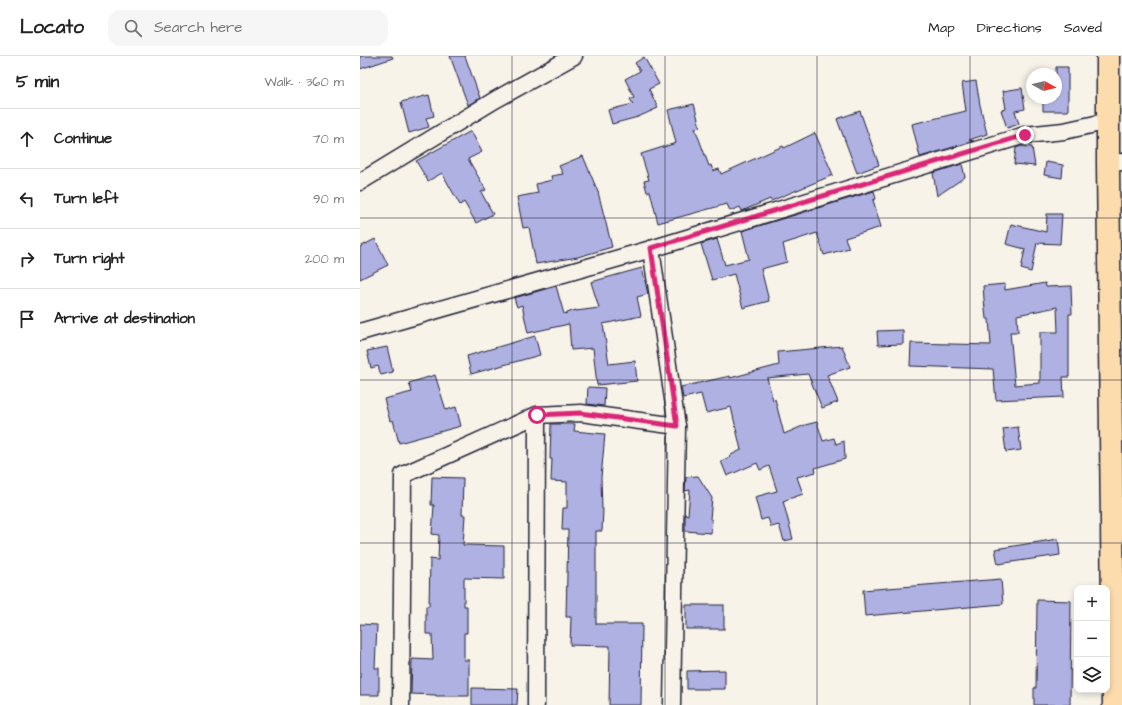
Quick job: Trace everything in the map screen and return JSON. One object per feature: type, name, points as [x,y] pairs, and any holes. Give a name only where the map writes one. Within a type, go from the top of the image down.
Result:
[{"type":"highway","points":[[1108,56],[1108,121],[1115,163],[1114,705]]},
{"type":"street","points":[[360,182],[495,100],[574,56]]},
{"type":"street","points":[[360,332],[651,248],[1025,135],[1064,131],[1108,121]]},
{"type":"street","points":[[651,248],[677,426],[672,705]]},
{"type":"street","points":[[401,705],[403,476],[537,415],[580,413],[677,426]]},
{"type":"street","points":[[536,705],[537,415]]},
{"type":"building","points":[[360,56],[392,56],[393,58],[360,69]]},
{"type":"building","points":[[450,56],[465,56],[480,98],[468,105]]},
{"type":"building","points":[[644,57],[659,84],[649,89],[658,108],[638,117],[612,124],[608,110],[633,104],[630,99],[634,97],[625,79],[640,71],[635,63]]},
{"type":"building","points":[[1068,67],[1068,111],[1043,111],[1043,104],[1062,104],[1062,68],[1056,68]]},
{"type":"building","points":[[976,81],[987,134],[969,140],[974,141],[920,157],[912,124],[966,111],[962,83]]},
{"type":"building","points":[[1022,88],[1025,109],[1015,111],[1019,124],[1007,128],[1001,110],[1006,109],[1003,91]]},
{"type":"building","points":[[429,95],[434,116],[426,118],[429,127],[409,133],[401,102]]},
{"type":"building","points":[[694,104],[700,127],[695,128],[709,166],[711,165],[713,171],[719,169],[721,174],[783,146],[784,148],[815,133],[833,175],[771,201],[770,199],[742,211],[740,207],[730,211],[727,204],[658,223],[650,191],[647,192],[644,181],[649,180],[641,154],[676,143],[668,110]]},
{"type":"building","points":[[860,111],[879,165],[857,173],[837,119]]},
{"type":"building","points":[[471,131],[482,152],[468,159],[486,190],[481,192],[493,214],[476,223],[464,202],[460,205],[442,173],[428,181],[416,161]]},
{"type":"building","points":[[1021,146],[1032,147],[1035,166],[1014,164],[1016,148]]},
{"type":"building","points":[[583,156],[598,192],[612,247],[578,257],[536,264],[529,227],[523,228],[517,197],[538,193],[536,184],[552,180],[551,176],[563,174],[559,166]]},
{"type":"building","points":[[1046,162],[1063,165],[1062,178],[1044,175]]},
{"type":"building","points":[[962,164],[965,177],[937,196],[933,173]]},
{"type":"building","points":[[874,191],[876,199],[873,200],[881,227],[845,238],[849,248],[824,255],[817,233],[783,244],[787,262],[761,269],[769,301],[743,308],[734,274],[712,280],[701,244],[717,239],[725,265],[749,259],[742,231]]},
{"type":"building","points":[[1047,214],[1062,214],[1060,244],[1037,243],[1031,272],[1021,269],[1025,249],[1006,244],[1011,224],[1046,232]]},
{"type":"building","points":[[375,239],[388,265],[360,279],[360,247]]},
{"type":"building","points":[[642,268],[648,294],[637,297],[641,316],[603,324],[609,364],[635,361],[637,381],[597,385],[593,348],[571,350],[569,324],[528,333],[522,305],[517,307],[514,298],[556,286],[564,314],[576,310],[599,308],[591,282]]},
{"type":"building","points":[[1045,283],[1046,287],[1071,286],[1072,314],[1069,314],[1069,377],[1063,377],[1064,397],[996,400],[993,369],[910,366],[911,343],[991,345],[989,319],[986,319],[983,286],[1005,284],[1005,290]],"holes":[[[1057,307],[1058,332],[1040,332],[1040,383],[1015,385],[1010,332],[1018,332],[1017,315]]]},
{"type":"building","points":[[903,330],[903,344],[878,345],[877,331]]},
{"type":"building","points":[[535,336],[540,355],[471,374],[467,356]]},
{"type":"building","points":[[842,346],[850,367],[827,375],[838,402],[822,408],[808,374],[767,378],[773,400],[775,399],[784,434],[805,425],[817,422],[823,441],[834,438],[836,444],[844,441],[845,459],[815,468],[816,472],[797,477],[803,494],[783,501],[793,539],[784,541],[779,525],[771,527],[768,518],[761,520],[755,497],[777,491],[769,466],[760,470],[757,463],[727,476],[721,461],[741,450],[731,407],[706,413],[701,394],[683,398],[681,387],[730,376],[730,378],[779,365],[778,352]]},
{"type":"building","points":[[387,347],[393,372],[381,375],[378,366],[371,368],[367,351]]},
{"type":"building","points":[[435,375],[446,410],[456,407],[461,426],[399,443],[393,420],[390,421],[384,399],[412,392],[409,383]]},
{"type":"building","points":[[588,387],[605,388],[604,406],[587,404]]},
{"type":"building","points":[[551,424],[575,424],[574,431],[605,434],[601,478],[603,509],[602,531],[596,531],[596,624],[642,624],[641,705],[609,705],[610,646],[570,645],[571,617],[566,617],[568,530],[562,530],[563,508],[567,508],[567,482],[551,481]]},
{"type":"building","points":[[1018,427],[1021,450],[1006,452],[1003,429]]},
{"type":"building","points":[[698,476],[712,498],[710,519],[712,519],[711,533],[685,531],[685,514],[688,515],[690,490],[685,491],[686,477]]},
{"type":"building","points":[[432,477],[463,478],[462,515],[465,515],[463,545],[504,546],[504,579],[464,578],[464,606],[467,606],[467,633],[464,633],[464,660],[469,660],[469,696],[411,694],[412,659],[433,660],[432,634],[426,634],[426,606],[429,606],[430,559],[438,560],[439,535],[432,534],[434,505],[431,505]]},
{"type":"building","points":[[1058,539],[1060,555],[998,564],[995,549]]},
{"type":"building","points":[[1001,579],[1003,604],[865,616],[863,590]]},
{"type":"building","points":[[1037,600],[1071,601],[1070,705],[1034,705],[1034,688],[1036,688]]},
{"type":"building","points":[[686,605],[724,605],[724,629],[686,629]]},
{"type":"building","points":[[360,624],[377,625],[375,668],[379,668],[379,695],[360,695]]},
{"type":"building","points":[[725,670],[725,689],[687,689],[687,671]]},
{"type":"building","points":[[472,688],[518,689],[517,705],[472,705]]},
{"type":"route","points":[[537,415],[580,413],[677,426],[651,248],[1025,135]]}]
